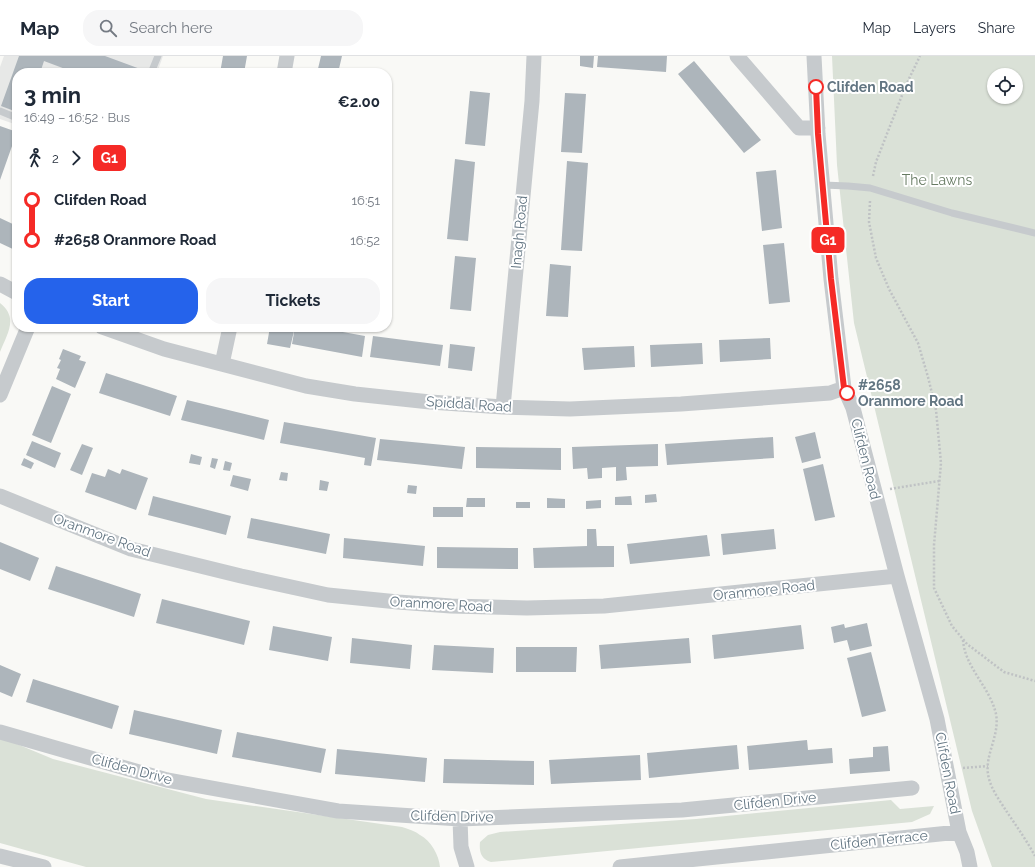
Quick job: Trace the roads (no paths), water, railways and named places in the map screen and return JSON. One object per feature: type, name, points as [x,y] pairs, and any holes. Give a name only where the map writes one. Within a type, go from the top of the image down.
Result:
[{"type":"street","points":[[285,68],[287,56]]},
{"type":"street","name":"Inagh Road","points":[[503,407],[532,101],[534,56]]},
{"type":"street","points":[[737,56],[799,128],[818,128]]},
{"type":"street","name":"Clifden Road","points":[[814,56],[818,128],[831,279],[844,388],[853,408],[896,576],[937,719],[959,832]]},
{"type":"street","points":[[0,284],[12,290]]},
{"type":"street","points":[[0,395],[26,332]]},
{"type":"street","name":"Spiddal Road","points":[[116,332],[164,349],[306,386],[355,394],[430,402],[503,407],[570,409],[681,404],[830,393],[844,388]]},
{"type":"street","points":[[222,364],[229,332]]},
{"type":"street","name":"Oranmore Road","points":[[0,496],[131,549],[241,576],[328,595],[398,602],[451,606],[527,608],[604,606],[896,576]]},
{"type":"street","name":"Clifden Drive","points":[[0,732],[167,780],[338,811],[460,819],[682,810],[912,788]]},
{"type":"street","points":[[460,819],[461,847],[467,867]]},
{"type":"street","points":[[959,832],[967,852],[970,867]]},
{"type":"street","name":"Clifden Terrace","points":[[620,867],[959,832]]},
{"type":"street","points":[[0,856],[44,867]]},
{"type":"lane","points":[[153,68],[158,56]]},
{"type":"lane","points":[[0,112],[12,116]]},
{"type":"lane","points":[[823,186],[870,188],[952,213],[1035,233]]},
{"type":"place","name":"Clifden Road","points":[[816,87]]},
{"type":"place","name":"#2658 Oranmore Road","points":[[847,393]]},
{"type":"park label","name":"The Lawns","points":[[937,180]]}]
